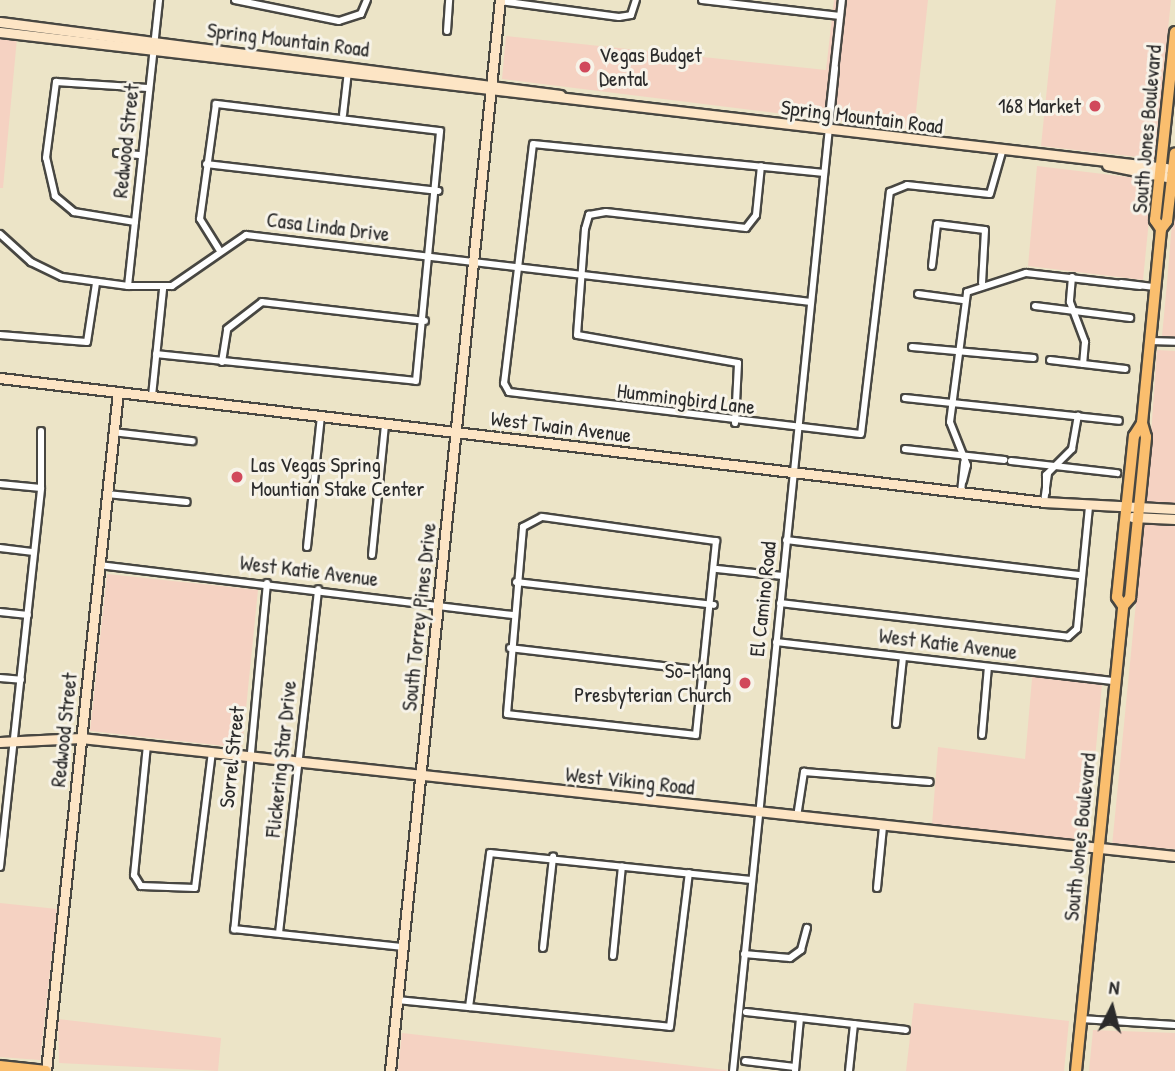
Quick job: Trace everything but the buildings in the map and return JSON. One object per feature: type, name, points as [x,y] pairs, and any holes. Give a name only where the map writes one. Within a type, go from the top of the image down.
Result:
[{"type":"main road","name":"South Jones Boulevard","points":[[1161,229],[1155,220],[1175,32]]},
{"type":"main road","name":"South Jones Boulevard","points":[[1076,1071],[1123,606],[1130,598],[1139,513],[1146,437],[1142,423],[1161,229],[1174,173],[1175,153]]},
{"type":"main road","name":"South Jones Boulevard","points":[[1123,606],[1117,597],[1123,511],[1134,436],[1142,423]]},
{"type":"main road","points":[[0,1066],[46,1071]]},
{"type":"street","name":"Redwood Street","points":[[128,286],[159,0]]},
{"type":"street","points":[[235,0],[340,21],[361,14],[367,0]]},
{"type":"street","points":[[447,31],[449,0]]},
{"type":"street","points":[[500,1],[631,15],[636,0]]},
{"type":"street","points":[[702,0],[840,16]]},
{"type":"street","name":"El Camino Road","points":[[733,1071],[842,0]]},
{"type":"street","name":"South Torrey Pines Drive","points":[[390,1071],[500,1]]},
{"type":"street","name":"Spring Mountain Road","points":[[0,22],[52,28],[153,46]]},
{"type":"street","points":[[13,34],[52,28]]},
{"type":"street","name":"Spring Mountain Road","points":[[0,32],[153,46],[1174,173]]},
{"type":"street","points":[[342,115],[348,70]]},
{"type":"street","points":[[135,222],[74,212],[55,196],[46,158],[56,82],[148,88]]},
{"type":"street","points":[[156,354],[416,381],[438,191],[440,131],[342,115],[216,104],[200,219],[219,250]]},
{"type":"street","points":[[516,267],[533,144],[824,173]]},
{"type":"street","name":"Hummingbird Lane","points":[[516,267],[509,392],[735,423],[861,433],[892,188],[990,194],[1002,152]]},
{"type":"street","points":[[117,153],[142,155]]},
{"type":"street","points":[[206,164],[438,191]]},
{"type":"street","points":[[735,423],[738,363],[580,338],[580,275],[590,215],[751,226],[761,166]]},
{"type":"street","points":[[932,266],[937,224],[985,230],[982,283]]},
{"type":"street","points":[[0,234],[47,271],[96,283],[163,289],[152,396]]},
{"type":"street","name":"Casa Linda Drive","points":[[163,289],[219,250],[246,235],[811,302]]},
{"type":"street","points":[[961,492],[964,459],[952,429],[952,402],[963,300],[982,283],[1026,273],[1155,287]]},
{"type":"street","points":[[1072,277],[1073,310],[1085,342],[1083,364]]},
{"type":"street","points":[[0,335],[87,342],[96,283]]},
{"type":"street","points":[[918,294],[963,300]]},
{"type":"street","points":[[222,362],[228,329],[262,302],[425,321]]},
{"type":"street","points":[[1035,306],[1130,318]]},
{"type":"street","points":[[1150,341],[1175,342]]},
{"type":"street","points":[[912,347],[1034,358]]},
{"type":"street","points":[[1050,360],[1125,369]]},
{"type":"street","name":"West Twain Avenue","points":[[0,378],[1175,519]]},
{"type":"street","name":"Redwood Street","points":[[46,1071],[118,392]]},
{"type":"street","points":[[905,398],[1119,421]]},
{"type":"street","points":[[307,547],[321,416]]},
{"type":"street","points":[[1044,502],[1048,473],[1072,449],[1078,416]]},
{"type":"street","points":[[372,555],[385,424]]},
{"type":"street","points":[[0,867],[9,808],[41,488],[41,431]]},
{"type":"street","points":[[113,432],[192,442]]},
{"type":"street","points":[[905,449],[964,459],[1008,460],[1117,473]]},
{"type":"street","points":[[0,484],[41,488]]},
{"type":"street","points":[[107,494],[187,502]]},
{"type":"street","points":[[780,603],[1073,634],[1088,507]]},
{"type":"street","name":"West Twain Avenue","points":[[1139,513],[1175,509]]},
{"type":"street","points":[[542,517],[716,541],[718,569],[707,671],[696,735],[507,714],[516,582],[527,521],[542,517]]},
{"type":"street","points":[[786,540],[1081,575]]},
{"type":"street","points":[[0,548],[34,552]]},
{"type":"street","name":"West Katie Avenue","points":[[99,565],[318,589],[513,615]]},
{"type":"street","points":[[718,569],[782,576]]},
{"type":"street","points":[[516,582],[714,605]]},
{"type":"street","name":"Sorrel Street","points":[[267,583],[249,757],[237,935],[279,933]]},
{"type":"street","name":"Flickering Star Drive","points":[[279,933],[318,589]]},
{"type":"street","points":[[0,612],[28,615]]},
{"type":"street","name":"West Katie Avenue","points":[[776,642],[1115,681]]},
{"type":"street","points":[[510,648],[707,671]]},
{"type":"street","points":[[897,724],[904,657]]},
{"type":"street","points":[[982,735],[988,667]]},
{"type":"street","points":[[0,678],[21,680]]},
{"type":"street","name":"West Viking Road","points":[[0,742],[81,738],[759,813],[798,813],[883,827],[1098,852],[1175,856]]},
{"type":"street","points":[[147,745],[136,882],[195,888],[212,752]]},
{"type":"street","points":[[798,813],[801,777],[810,770],[930,782]]},
{"type":"street","points":[[0,807],[9,808]]},
{"type":"street","points":[[877,888],[883,827]]},
{"type":"street","points":[[469,1007],[490,853],[751,880]]},
{"type":"street","points":[[544,948],[553,858]]},
{"type":"street","points":[[613,956],[622,866]]},
{"type":"street","points":[[397,999],[670,1027],[689,873]]},
{"type":"street","points":[[744,954],[790,958],[801,950],[807,929]]},
{"type":"street","points":[[279,933],[403,947]]},
{"type":"street","points":[[746,1012],[906,1030]]},
{"type":"street","points":[[746,1061],[795,1069],[800,1018]]},
{"type":"street","points":[[1081,1019],[1175,1025]]},
{"type":"street","points":[[849,1071],[854,1024]]},
{"type":"shaded area","points":[[834,0],[928,0],[914,130],[502,79],[506,36],[826,70]]},
{"type":"shaded area","points":[[1056,0],[1171,0],[1155,159],[1041,146]]},
{"type":"shaded area","points":[[0,36],[17,38],[3,188],[0,188]]},
{"type":"shaded area","points":[[1037,166],[1153,180],[1143,280],[1028,266]]},
{"type":"shaded area","points":[[1175,187],[1175,337],[1162,336]]},
{"type":"shaded area","points":[[1157,350],[1175,351],[1175,506],[1146,504]]},
{"type":"shaded area","points":[[1144,521],[1175,524],[1175,849],[1112,846]]},
{"type":"shaded area","points":[[107,574],[258,590],[242,748],[90,731]]},
{"type":"shaded area","points":[[1033,667],[1103,674],[1087,843],[932,825],[938,747],[1025,759]]},
{"type":"shaded area","points":[[0,903],[57,909],[40,1060],[0,1057]]},
{"type":"shaded area","points":[[914,1003],[1069,1021],[1064,1071],[906,1071]]},
{"type":"shaded area","points":[[58,1019],[221,1038],[218,1071],[59,1063]]},
{"type":"shaded area","points":[[1093,1030],[1175,1033],[1175,1071],[1089,1071]]},
{"type":"shaded area","points":[[402,1033],[726,1070],[726,1071],[398,1071]]},
{"type":"place","name":"Vegas Budget Dental","points":[[585,67]]},
{"type":"place","name":"168 Market","points":[[1095,106]]},
{"type":"place","name":"Las Vegas Spring Mountian Stake Center","points":[[237,477]]},
{"type":"place","name":"So-Mang Presbyterian Church","points":[[745,683]]}]
